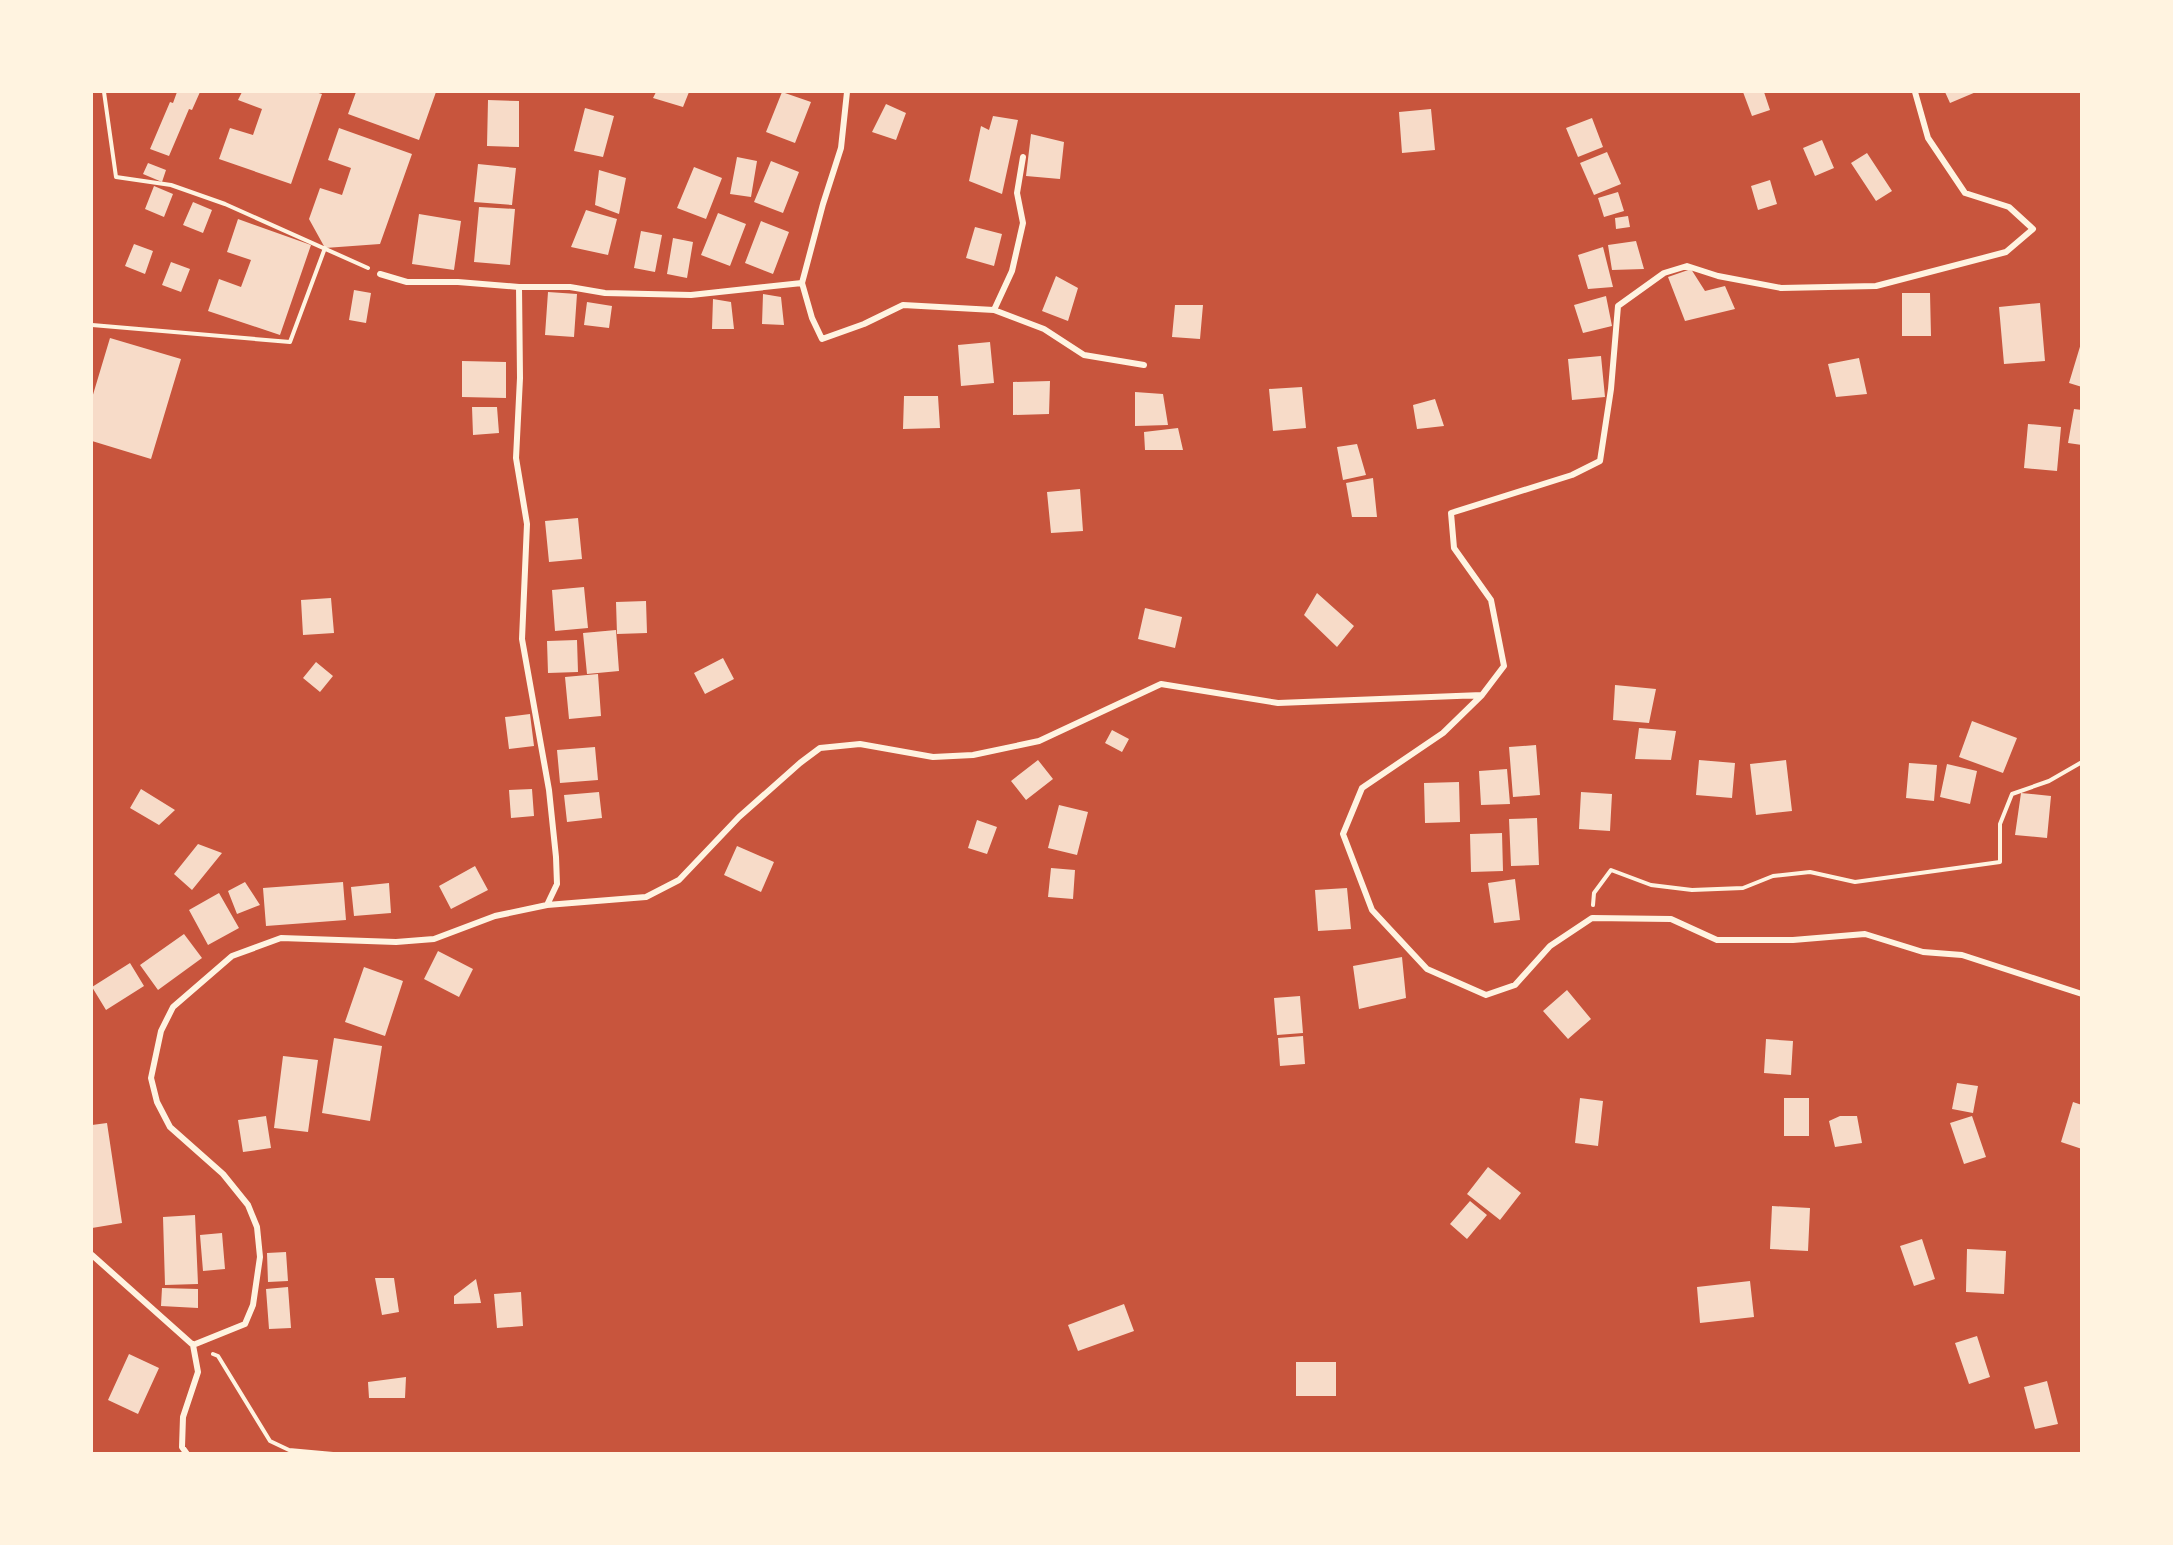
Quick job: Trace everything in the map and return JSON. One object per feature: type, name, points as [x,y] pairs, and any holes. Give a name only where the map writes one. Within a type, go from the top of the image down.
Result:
[{"type":"street","points":[[847,92],[841,148],[802,283],[812,318],[822,339],[864,324],[903,305],[994,310],[1044,329],[1084,355],[1144,365]]},
{"type":"street","points":[[1915,92],[1928,138],[1965,194],[2009,207],[2033,229],[2006,252],[1876,286],[1781,288],[1718,276],[1687,266],[1664,273],[1618,306],[1611,389],[1600,461],[1572,475],[1451,513],[1454,548],[1491,600],[1504,666],[1482,695],[1443,733],[1362,788],[1343,834],[1372,910],[1427,969],[1486,995],[1515,985],[1550,946],[1592,918],[1671,919],[1717,940],[1793,940],[1865,934],[1923,952],[1962,955],[2082,994]]},
{"type":"street","points":[[994,310],[1012,271],[1023,223],[1017,193],[1023,157]]},
{"type":"street","points":[[380,274],[407,282],[570,287],[605,293],[691,295],[802,283]]},
{"type":"street","points":[[519,287],[520,378],[516,458],[527,524],[522,639],[549,790],[556,857],[557,884],[547,905]]},
{"type":"street","points":[[193,1345],[244,1324],[254,1305],[260,1257],[257,1227],[248,1205],[223,1174],[170,1127],[157,1102],[151,1078],[161,1031],[173,1007],[232,956],[281,938],[396,942],[434,939],[495,916],[547,905],[646,897],[679,880],[739,817],[820,748],[860,744],[933,757],[973,755],[1039,741],[1161,684],[1278,703],[1482,695]]},
{"type":"street","points":[[92,1255],[193,1345],[198,1372],[183,1417],[182,1447],[187,1454]]},
{"type":"path","points":[[105,92],[116,177],[171,185],[225,204],[380,274]]},
{"type":"path","points":[[92,325],[290,342],[325,248]]},
{"type":"path","points":[[1592,918],[1594,893],[1611,870],[1651,885],[1692,890],[1743,888],[1773,876],[1810,872],[1855,882],[2000,862],[2000,824],[2012,794],[2049,781],[2082,762]]},
{"type":"path","points":[[193,1345],[218,1356],[270,1441],[289,1450],[333,1454]]},
{"type":"building","points":[[177,92],[200,92],[192,110],[189,109],[169,156],[150,149],[170,102],[173,103]]},
{"type":"building","points":[[242,92],[315,92],[322,94],[291,184],[219,159],[230,128],[253,135],[262,109],[238,100]]},
{"type":"building","points":[[356,92],[436,92],[419,140],[348,114]]},
{"type":"building","points":[[656,92],[689,92],[683,107],[653,98]]},
{"type":"building","points":[[782,92],[811,102],[795,143],[766,132]]},
{"type":"building","points":[[1743,92],[1764,92],[1770,110],[1752,116]]},
{"type":"building","points":[[1945,92],[1976,92],[1950,103]]},
{"type":"building","points":[[488,100],[519,101],[519,147],[487,146]]},
{"type":"building","points":[[886,104],[906,113],[896,140],[872,132]]},
{"type":"building","points":[[585,108],[614,116],[603,157],[574,151]]},
{"type":"building","points":[[1431,109],[1435,150],[1402,153],[1399,112]]},
{"type":"building","points":[[993,116],[1018,120],[1002,194],[969,181],[981,126],[989,130]]},
{"type":"building","points":[[1592,118],[1603,147],[1578,157],[1566,128]]},
{"type":"building","points":[[339,128],[412,154],[380,244],[325,248],[309,219],[320,188],[342,195],[351,168],[328,160]]},
{"type":"building","points":[[1031,134],[1064,142],[1060,179],[1026,176]]},
{"type":"building","points":[[1822,140],[1834,168],[1815,176],[1803,148]]},
{"type":"building","points":[[1607,152],[1621,184],[1594,195],[1580,163]]},
{"type":"building","points":[[1867,153],[1892,191],[1876,201],[1851,163]]},
{"type":"building","points":[[737,157],[757,161],[751,197],[730,194]]},
{"type":"building","points":[[771,161],[799,172],[783,213],[754,202]]},
{"type":"building","points":[[148,163],[166,170],[162,182],[143,174]]},
{"type":"building","points":[[478,164],[516,168],[512,205],[474,202]]},
{"type":"building","points":[[694,167],[722,178],[706,219],[677,208]]},
{"type":"building","points":[[599,170],[626,178],[619,214],[595,205]]},
{"type":"building","points":[[1770,180],[1777,204],[1758,210],[1751,186]]},
{"type":"building","points":[[154,186],[173,194],[164,217],[145,209]]},
{"type":"building","points":[[1618,192],[1624,211],[1604,217],[1598,198]]},
{"type":"building","points":[[193,202],[212,210],[203,233],[183,225]]},
{"type":"building","points":[[479,207],[515,209],[510,265],[474,262]]},
{"type":"building","points":[[586,210],[617,219],[608,255],[571,247]]},
{"type":"building","points":[[718,213],[746,224],[730,266],[701,255]]},
{"type":"building","points":[[419,214],[461,221],[454,270],[412,264]]},
{"type":"building","points":[[1628,216],[1630,227],[1616,229],[1615,218]]},
{"type":"building","points":[[238,219],[311,245],[280,335],[208,311],[219,279],[241,287],[251,260],[227,252]]},
{"type":"building","points":[[761,221],[789,232],[773,274],[745,263]]},
{"type":"building","points":[[975,227],[1002,234],[994,266],[966,258]]},
{"type":"building","points":[[641,231],[662,235],[655,272],[634,268]]},
{"type":"building","points":[[673,238],[693,242],[687,278],[667,274]]},
{"type":"building","points":[[1636,241],[1644,269],[1612,270],[1608,245]]},
{"type":"building","points":[[134,244],[153,251],[145,274],[125,266]]},
{"type":"building","points":[[1603,247],[1613,287],[1588,289],[1578,255]]},
{"type":"building","points":[[171,262],[190,269],[181,292],[162,285]]},
{"type":"building","points":[[1691,269],[1705,291],[1725,286],[1735,309],[1685,321],[1668,277]]},
{"type":"building","points":[[1056,276],[1078,288],[1068,321],[1042,311]]},
{"type":"building","points":[[354,290],[371,293],[366,323],[349,320]]},
{"type":"building","points":[[548,292],[577,294],[574,337],[545,335]]},
{"type":"building","points":[[1902,293],[1930,293],[1931,336],[1902,336]]},
{"type":"building","points":[[763,294],[781,297],[784,325],[762,324]]},
{"type":"building","points":[[1606,296],[1612,326],[1583,333],[1574,305]]},
{"type":"building","points":[[713,299],[731,302],[734,329],[712,329]]},
{"type":"building","points":[[587,302],[612,306],[609,328],[584,325]]},
{"type":"building","points":[[2040,303],[2045,361],[2004,364],[1999,307]]},
{"type":"building","points":[[1175,305],[1203,305],[1200,339],[1172,337]]},
{"type":"building","points":[[110,338],[181,359],[151,459],[92,441],[92,398]]},
{"type":"building","points":[[2082,340],[2082,387],[2069,383]]},
{"type":"building","points":[[990,342],[994,383],[961,386],[958,345]]},
{"type":"building","points":[[1601,356],[1605,397],[1572,400],[1568,359]]},
{"type":"building","points":[[1859,358],[1867,394],[1836,397],[1828,364]]},
{"type":"building","points":[[462,361],[506,362],[506,398],[462,397]]},
{"type":"building","points":[[1050,381],[1049,414],[1013,415],[1013,382]]},
{"type":"building","points":[[1302,387],[1306,428],[1273,431],[1269,389]]},
{"type":"building","points":[[1135,392],[1163,394],[1168,425],[1135,426]]},
{"type":"building","points":[[904,396],[938,396],[940,428],[903,429]]},
{"type":"building","points":[[1435,399],[1444,426],[1417,429],[1413,405]]},
{"type":"building","points":[[472,407],[497,407],[499,433],[473,435]]},
{"type":"building","points":[[2074,409],[2082,410],[2082,445],[2068,443]]},
{"type":"building","points":[[2028,424],[2061,427],[2057,471],[2024,468]]},
{"type":"building","points":[[1178,428],[1183,450],[1145,450],[1144,432]]},
{"type":"building","points":[[1357,444],[1366,475],[1343,480],[1337,447]]},
{"type":"building","points":[[1373,478],[1377,517],[1352,517],[1346,483]]},
{"type":"building","points":[[1080,489],[1083,531],[1051,533],[1047,492]]},
{"type":"building","points":[[578,518],[582,559],[549,562],[545,521]]},
{"type":"building","points":[[584,587],[588,628],[555,631],[552,590]]},
{"type":"building","points":[[1317,593],[1354,626],[1337,647],[1304,615]]},
{"type":"building","points":[[331,598],[334,633],[303,635],[301,600]]},
{"type":"building","points":[[646,601],[647,633],[617,634],[616,602]]},
{"type":"building","points":[[1145,608],[1182,617],[1175,648],[1138,639]]},
{"type":"building","points":[[616,630],[619,671],[587,674],[583,633]]},
{"type":"building","points":[[577,640],[578,672],[548,673],[547,641]]},
{"type":"building","points":[[723,658],[734,679],[705,694],[694,673]]},
{"type":"building","points":[[316,662],[333,676],[320,692],[303,678]]},
{"type":"building","points":[[598,674],[601,716],[569,719],[565,677]]},
{"type":"building","points":[[1615,685],[1656,689],[1649,723],[1613,720]]},
{"type":"building","points":[[530,714],[534,746],[509,749],[505,717]]},
{"type":"building","points":[[1972,721],[2017,738],[2003,773],[1959,757]]},
{"type":"building","points":[[1639,728],[1676,731],[1671,760],[1635,759]]},
{"type":"building","points":[[1112,730],[1129,739],[1122,752],[1105,743]]},
{"type":"building","points":[[1536,745],[1540,795],[1513,797],[1509,747]]},
{"type":"building","points":[[595,747],[598,780],[560,783],[557,750]]},
{"type":"building","points":[[1038,760],[1053,779],[1026,800],[1011,781]]},
{"type":"building","points":[[1699,760],[1735,763],[1732,798],[1696,795]]},
{"type":"building","points":[[1786,760],[1792,811],[1756,815],[1750,764]]},
{"type":"building","points":[[1909,763],[1937,765],[1934,801],[1906,798]]},
{"type":"building","points":[[1947,764],[1977,771],[1970,804],[1940,797]]},
{"type":"building","points":[[1507,769],[1510,804],[1481,805],[1479,771]]},
{"type":"building","points":[[1459,782],[1460,822],[1425,823],[1424,783]]},
{"type":"building","points":[[141,789],[175,810],[159,825],[130,808]]},
{"type":"building","points":[[532,789],[534,816],[511,818],[509,790]]},
{"type":"building","points":[[599,792],[602,818],[567,822],[564,795]]},
{"type":"building","points":[[1581,792],[1612,794],[1610,831],[1579,829]]},
{"type":"building","points":[[2021,793],[2051,796],[2047,838],[2015,835]]},
{"type":"building","points":[[1059,805],[1088,812],[1077,855],[1048,848]]},
{"type":"building","points":[[1537,818],[1539,865],[1511,866],[1509,819]]},
{"type":"building","points":[[977,820],[997,827],[987,854],[968,848]]},
{"type":"building","points":[[1502,833],[1503,871],[1471,872],[1470,834]]},
{"type":"building","points":[[198,844],[222,853],[192,890],[174,874]]},
{"type":"building","points":[[737,846],[774,862],[761,892],[724,875]]},
{"type":"building","points":[[475,866],[488,890],[451,909],[439,886]]},
{"type":"building","points":[[1051,868],[1075,870],[1073,899],[1048,897]]},
{"type":"building","points":[[1515,879],[1520,920],[1494,923],[1488,883]]},
{"type":"building","points":[[245,882],[260,905],[237,914],[228,891]]},
{"type":"building","points":[[343,882],[346,920],[266,926],[263,888]]},
{"type":"building","points":[[389,883],[391,913],[354,916],[351,887]]},
{"type":"building","points":[[1347,888],[1351,929],[1318,931],[1315,890]]},
{"type":"building","points":[[219,893],[239,928],[208,945],[189,910]]},
{"type":"building","points":[[184,934],[202,958],[158,990],[140,965]]},
{"type":"building","points":[[438,951],[473,969],[459,997],[424,979]]},
{"type":"building","points":[[1402,957],[1406,998],[1359,1009],[1353,966]]},
{"type":"building","points":[[130,963],[144,986],[106,1010],[92,987]]},
{"type":"building","points":[[364,967],[403,981],[385,1036],[345,1022]]},
{"type":"building","points":[[1567,990],[1591,1019],[1568,1039],[1543,1011]]},
{"type":"building","points":[[1300,996],[1303,1033],[1277,1035],[1274,998]]},
{"type":"building","points":[[1303,1036],[1305,1064],[1280,1066],[1278,1038]]},
{"type":"building","points":[[334,1038],[382,1046],[370,1121],[322,1113]]},
{"type":"building","points":[[1766,1039],[1793,1041],[1791,1075],[1764,1073]]},
{"type":"building","points":[[283,1056],[318,1060],[308,1132],[274,1128]]},
{"type":"building","points":[[1957,1083],[1978,1086],[1973,1113],[1952,1109]]},
{"type":"building","points":[[1580,1098],[1603,1101],[1598,1146],[1575,1143]]},
{"type":"building","points":[[1784,1098],[1809,1098],[1809,1136],[1784,1136]]},
{"type":"building","points":[[2073,1102],[2082,1105],[2082,1149],[2061,1142]]},
{"type":"building","points":[[266,1116],[271,1148],[243,1152],[238,1120]]},
{"type":"building","points":[[1840,1116],[1857,1116],[1862,1143],[1835,1147],[1829,1121]]},
{"type":"building","points":[[1972,1116],[1986,1157],[1964,1164],[1950,1123]]},
{"type":"building","points":[[107,1123],[122,1223],[92,1228],[92,1125]]},
{"type":"building","points":[[1488,1167],[1521,1193],[1500,1220],[1467,1194]]},
{"type":"building","points":[[1470,1201],[1487,1215],[1467,1239],[1450,1224]]},
{"type":"building","points":[[1772,1206],[1810,1208],[1808,1251],[1770,1249]]},
{"type":"building","points":[[195,1215],[198,1284],[165,1285],[163,1217]]},
{"type":"building","points":[[222,1233],[225,1269],[203,1271],[200,1235]]},
{"type":"building","points":[[1922,1239],[1935,1279],[1914,1286],[1900,1246]]},
{"type":"building","points":[[1967,1249],[2006,1251],[2004,1294],[1966,1292]]},
{"type":"building","points":[[286,1252],[288,1281],[268,1282],[267,1253]]},
{"type":"building","points":[[375,1278],[394,1278],[399,1312],[382,1315]]},
{"type":"building","points":[[476,1279],[481,1303],[454,1304],[454,1296]]},
{"type":"building","points":[[1750,1281],[1754,1317],[1700,1323],[1697,1287]]},
{"type":"building","points":[[288,1287],[291,1328],[269,1329],[266,1289]]},
{"type":"building","points":[[162,1288],[198,1289],[198,1308],[161,1306]]},
{"type":"building","points":[[521,1292],[523,1326],[497,1328],[494,1294]]},
{"type":"building","points":[[1124,1304],[1134,1331],[1078,1351],[1068,1325]]},
{"type":"building","points":[[1977,1336],[1990,1377],[1969,1384],[1955,1343]]},
{"type":"building","points":[[129,1354],[159,1368],[138,1414],[108,1400]]},
{"type":"building","points":[[1296,1362],[1336,1362],[1336,1396],[1296,1396]]},
{"type":"building","points":[[406,1377],[405,1398],[369,1398],[368,1382]]},
{"type":"building","points":[[2047,1381],[2058,1424],[2035,1429],[2024,1387]]}]
